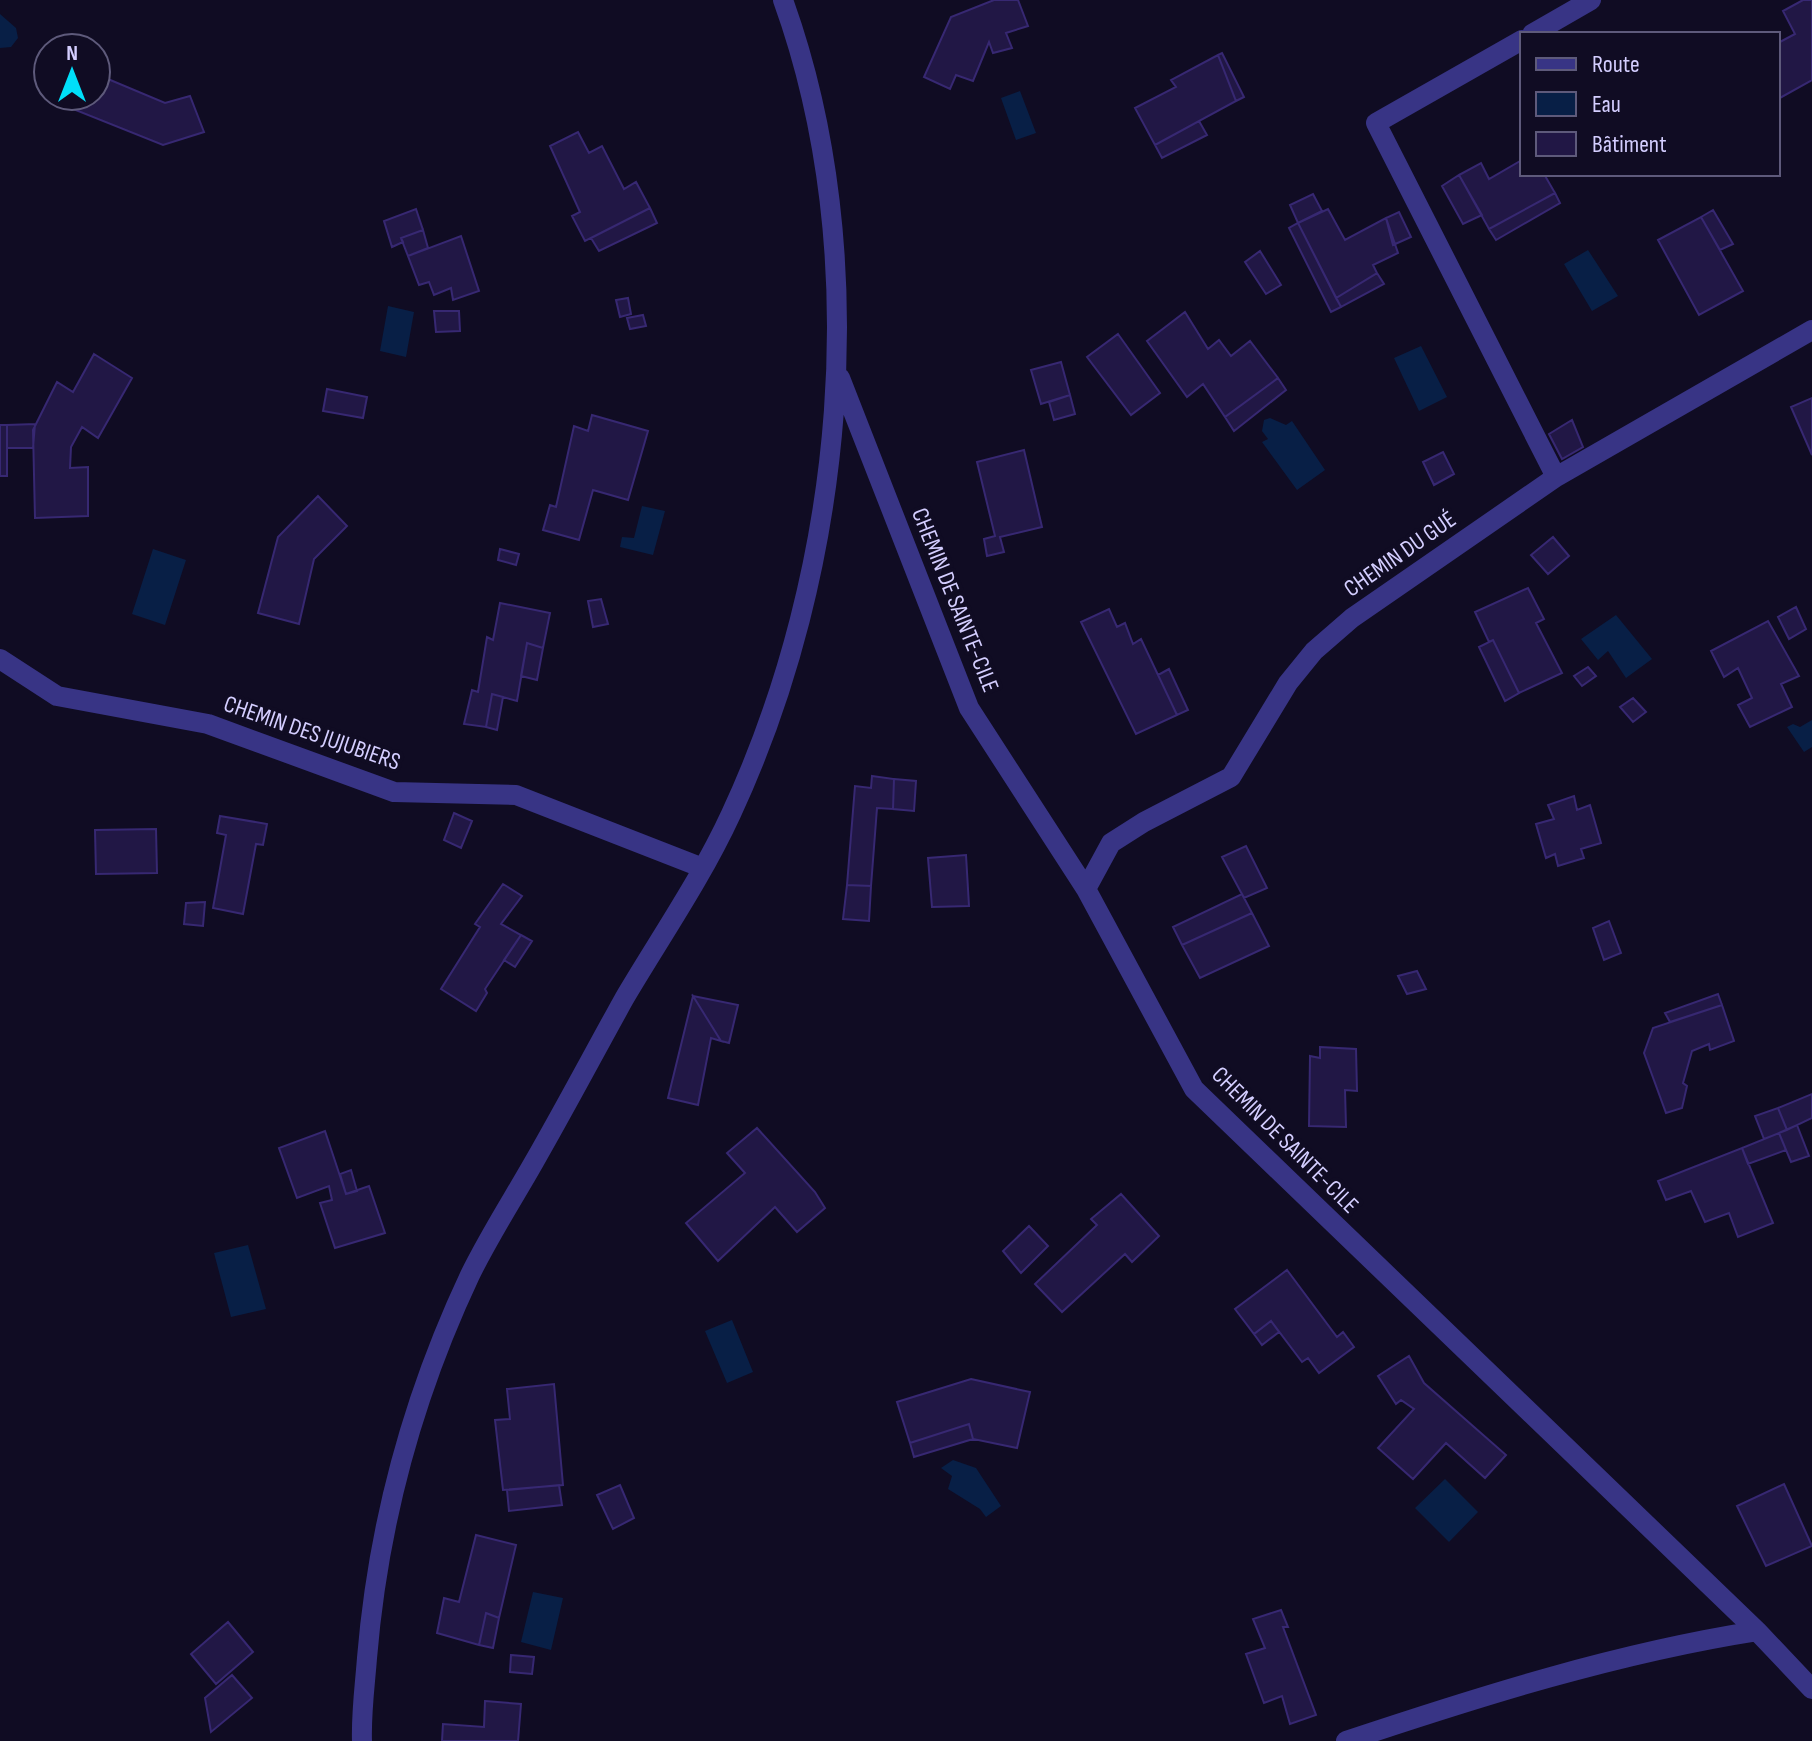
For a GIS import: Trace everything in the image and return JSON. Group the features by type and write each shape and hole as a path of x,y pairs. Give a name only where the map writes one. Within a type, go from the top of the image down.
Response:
{"street":[{"path":"362,1741 371,1616 382,1535 397,1473 434,1366 471,1274 624,999 703,868 743,786 786,668 807,583 832,442 837,370 836,294 825,169 794,31 783,0"},
{"path":"1535,32 1591,0"},
{"path":"1520,41 1376,123 1556,477"},
{"name":"CHEMIN DU GUÉ","path":"1086,889 1111,843 1144,822 1231,777 1265,718 1314,651 1418,570 1556,477 1812,330"},
{"name":"CHEMIN DE SAINTE-CILE","path":"837,370 969,708 1086,889 1194,1089 1757,1631 1812,1689"},
{"name":"CHEMIN DES JUJUBIERS","path":"0,659 57,696 208,724 394,792 516,795 703,868"},
{"path":"1346,1741 1492,1692 1692,1641 1757,1631"}],"water":[{"path":"0,14 16,28 18,38 11,47 0,48"},
{"path":"1020,91 1036,133 1016,140 1001,98"},
{"path":"1588,250 1618,296 1592,311 1564,264"},
{"path":"388,306 414,312 406,357 380,351"},
{"path":"1421,346 1447,397 1419,411 1394,358"},
{"path":"1270,418 1286,425 1292,421 1325,470 1297,490 1262,442 1268,439 1262,431 1264,420"},
{"path":"642,506 665,511 653,555 620,547 622,537 634,538"},
{"path":"153,549 186,560 165,625 132,614"},
{"path":"1616,615 1652,659 1626,678 1608,651 1598,660 1581,639"},
{"path":"1812,720 1812,747 1804,752 1787,727 1793,724 1800,727"},
{"path":"248,1245 266,1309 231,1317 214,1253"},
{"path":"732,1320 753,1372 727,1383 705,1331"},
{"path":"953,1460 976,1468 1001,1506 986,1517 980,1509 948,1489 952,1476 941,1468"},
{"path":"1445,1479 1478,1512 1449,1542 1415,1508"},
{"path":"533,1592 563,1598 551,1650 521,1642"}],"building":[{"path":"994,0 1018,0 1028,26 1006,33 1012,48 993,53 989,42 973,81 956,75 950,89 924,77 951,17"},
{"path":"1803,0 1812,0 1812,80 1780,98 1780,42 1795,34 1783,11"},
{"path":"1222,53 1244,97 1236,101 1218,55"},
{"path":"1218,55 1236,101 1155,145 1135,108 1176,87 1171,80"},
{"path":"112,81 165,103 190,96 204,132 163,145 80,112 112,112"},
{"path":"1199,121 1207,135 1162,158 1155,145"},
{"path":"578,132 589,153 602,146 624,189 636,182 650,208 585,241 572,216 580,212 550,146"},
{"path":"1520,161 1520,176 1545,176 1555,193 1489,229 1459,175 1481,163 1489,179"},
{"path":"1459,175 1482,215 1463,224 1442,186"},
{"path":"1555,193 1560,203 1496,240 1489,229"},
{"path":"1313,194 1322,211 1298,223 1290,205"},
{"path":"650,208 657,223 599,251 591,238"},
{"path":"416,209 423,230 401,238 403,242 392,247 384,221"},
{"path":"1328,209 1345,240 1386,218 1398,253 1373,265 1377,273 1336,298 1298,223"},
{"path":"1713,210 1733,244 1720,250 1701,217"},
{"path":"1399,212 1411,237 1393,245 1386,218"},
{"path":"1701,217 1743,291 1699,315 1658,240"},
{"path":"1298,223 1341,307 1331,312 1289,228"},
{"path":"423,230 428,248 408,256 401,238"},
{"path":"461,236 479,291 453,300 451,288 434,295 429,282 419,285 408,256"},
{"path":"1260,251 1281,285 1266,294 1245,262"},
{"path":"1377,273 1384,284 1341,307 1336,298"},
{"path":"628,298 631,314 620,317 616,300"},
{"path":"434,311 459,311 460,331 436,332"},
{"path":"1185,312 1208,349 1219,340 1231,356 1250,341 1278,378 1225,417 1203,384 1187,397 1147,341"},
{"path":"643,315 646,326 630,329 627,318"},
{"path":"1118,334 1160,393 1131,415 1087,357"},
{"path":"94,354 132,378 98,438 82,427 71,447 70,468 88,467 88,516 35,518 33,430 57,382 73,392"},
{"path":"1061,362 1070,395 1041,404 1031,370"},
{"path":"1278,378 1286,390 1234,431 1225,417"},
{"path":"327,389 367,397 363,418 323,411"},
{"path":"1070,395 1075,414 1054,420 1049,402"},
{"path":"1812,398 1812,455 1791,407"},
{"path":"592,415 648,431 628,500 593,490 579,540 543,530 550,505 556,507 574,426 588,431"},
{"path":"1572,420 1583,447 1562,459 1549,434"},
{"path":"35,424 33,448 7,448 7,425"},
{"path":"0,425 7,425 7,476 0,476"},
{"path":"1024,450 1042,527 1000,537 1004,552 987,556 984,539 995,536 977,462"},
{"path":"1443,452 1454,474 1434,485 1423,462"},
{"path":"318,496 347,526 314,559 299,624 258,613 278,537"},
{"path":"1553,537 1569,556 1548,574 1531,555"},
{"path":"500,549 519,554 516,565 498,560"},
{"path":"1528,588 1544,619 1536,623 1562,673 1519,693 1493,640 1489,642 1475,612"},
{"path":"601,599 608,624 593,627 588,601"},
{"path":"500,603 550,613 543,648 527,643 517,701 492,694 486,727 464,724 472,690 478,692 487,637 493,640"},
{"path":"1796,607 1806,629 1789,639 1778,617"},
{"path":"1109,609 1117,627 1125,623 1133,644 1141,639 1177,715 1136,734 1081,622"},
{"path":"1768,621 1799,676 1781,684 1792,707 1750,727 1738,705 1752,698 1738,668 1724,677 1711,651"},
{"path":"1493,640 1519,693 1505,701 1479,647"},
{"path":"527,643 543,648 537,680 521,676"},
{"path":"1588,667 1596,676 1582,686 1574,676"},
{"path":"1169,669 1188,710 1177,715 1158,675"},
{"path":"492,694 503,697 497,730 486,727"},
{"path":"1633,698 1646,712 1633,722 1620,707"},
{"path":"872,776 894,779 893,809 877,808 871,886 847,885 855,786 871,788"},
{"path":"894,779 916,781 914,811 893,809"},
{"path":"1574,796 1577,810 1590,805 1601,843 1581,849 1584,858 1558,866 1555,854 1546,858 1536,824 1554,819 1548,805"},
{"path":"454,813 472,821 461,848 444,840"},
{"path":"220,816 267,824 263,845 256,844 243,914 213,908 226,835 217,833"},
{"path":"156,829 157,873 96,874 95,830"},
{"path":"1246,846 1267,888 1244,898 1222,857"},
{"path":"966,855 969,906 932,907 928,858"},
{"path":"503,884 522,896 501,924 521,935 485,989 487,993 476,1011 441,989 480,927 475,924"},
{"path":"847,885 871,886 869,921 843,919"},
{"path":"1242,894 1252,913 1182,945 1173,927"},
{"path":"205,902 203,926 184,924 186,903"},
{"path":"1252,913 1269,946 1200,978 1182,945"},
{"path":"1609,921 1621,953 1604,960 1593,928"},
{"path":"521,935 532,941 515,967 504,960"},
{"path":"1417,971 1426,989 1407,994 1398,976"},
{"path":"1718,994 1722,1005 1670,1022 1665,1013"},
{"path":"693,996 738,1005 729,1043 721,1041"},
{"path":"693,996 721,1041 711,1038 698,1105 668,1098"},
{"path":"1722,1005 1734,1041 1710,1050 1709,1044 1692,1051 1683,1083 1687,1086 1682,1108 1666,1113 1644,1053 1653,1028"},
{"path":"1320,1047 1356,1049 1357,1091 1345,1090 1346,1127 1309,1126 1310,1056 1320,1058"},
{"path":"1812,1094 1812,1118 1787,1130 1778,1108"},
{"path":"1778,1108 1787,1130 1764,1139 1755,1116"},
{"path":"1797,1125 1809,1156 1791,1162 1779,1133"},
{"path":"757,1128 815,1192 825,1208 797,1232 775,1207 718,1261 686,1223 745,1173 727,1153"},
{"path":"325,1131 346,1194 369,1186 385,1233 335,1248 320,1203 332,1200 329,1186 297,1198 279,1148"},
{"path":"1779,1133 1786,1150 1748,1164 1742,1148"},
{"path":"1742,1148 1773,1223 1738,1237 1729,1213 1705,1222 1691,1191 1666,1200 1658,1181"},
{"path":"351,1170 357,1191 346,1194 340,1174"},
{"path":"1121,1194 1159,1236 1132,1262 1125,1254 1062,1312 1035,1284 1097,1225 1091,1219"},
{"path":"1029,1226 1048,1246 1021,1273 1003,1251"},
{"path":"1287,1270 1337,1337 1343,1332 1354,1347 1319,1373 1308,1358 1302,1362 1271,1321 1254,1334 1235,1309"},
{"path":"1271,1321 1279,1332 1262,1345 1254,1334"},
{"path":"1409,1356 1424,1383 1506,1455 1485,1478 1446,1443 1413,1479 1378,1448 1414,1409 1401,1400 1396,1404 1378,1376"},
{"path":"971,1379 1030,1392 1017,1448 973,1439 969,1424 910,1443 897,1402"},
{"path":"554,1384 563,1485 503,1490 495,1420 510,1419 507,1389"},
{"path":"969,1424 973,1439 914,1457 910,1443"},
{"path":"1784,1484 1812,1546 1766,1566 1737,1506"},
{"path":"559,1485 562,1505 509,1511 507,1490"},
{"path":"620,1485 634,1518 613,1529 597,1495"},
{"path":"476,1535 516,1545 499,1618 486,1613 479,1645 437,1633 444,1598 459,1602"},
{"path":"1281,1610 1288,1627 1283,1627 1316,1715 1290,1724 1282,1696 1264,1703 1246,1654 1265,1648 1253,1619"},
{"path":"486,1613 499,1618 493,1648 479,1645"},
{"path":"228,1622 253,1652 216,1684 191,1654"},
{"path":"511,1655 534,1657 532,1674 510,1672"},
{"path":"232,1675 252,1698 211,1732 205,1698"},
{"path":"485,1701 521,1704 518,1741 442,1741 443,1724 484,1727"}]}
